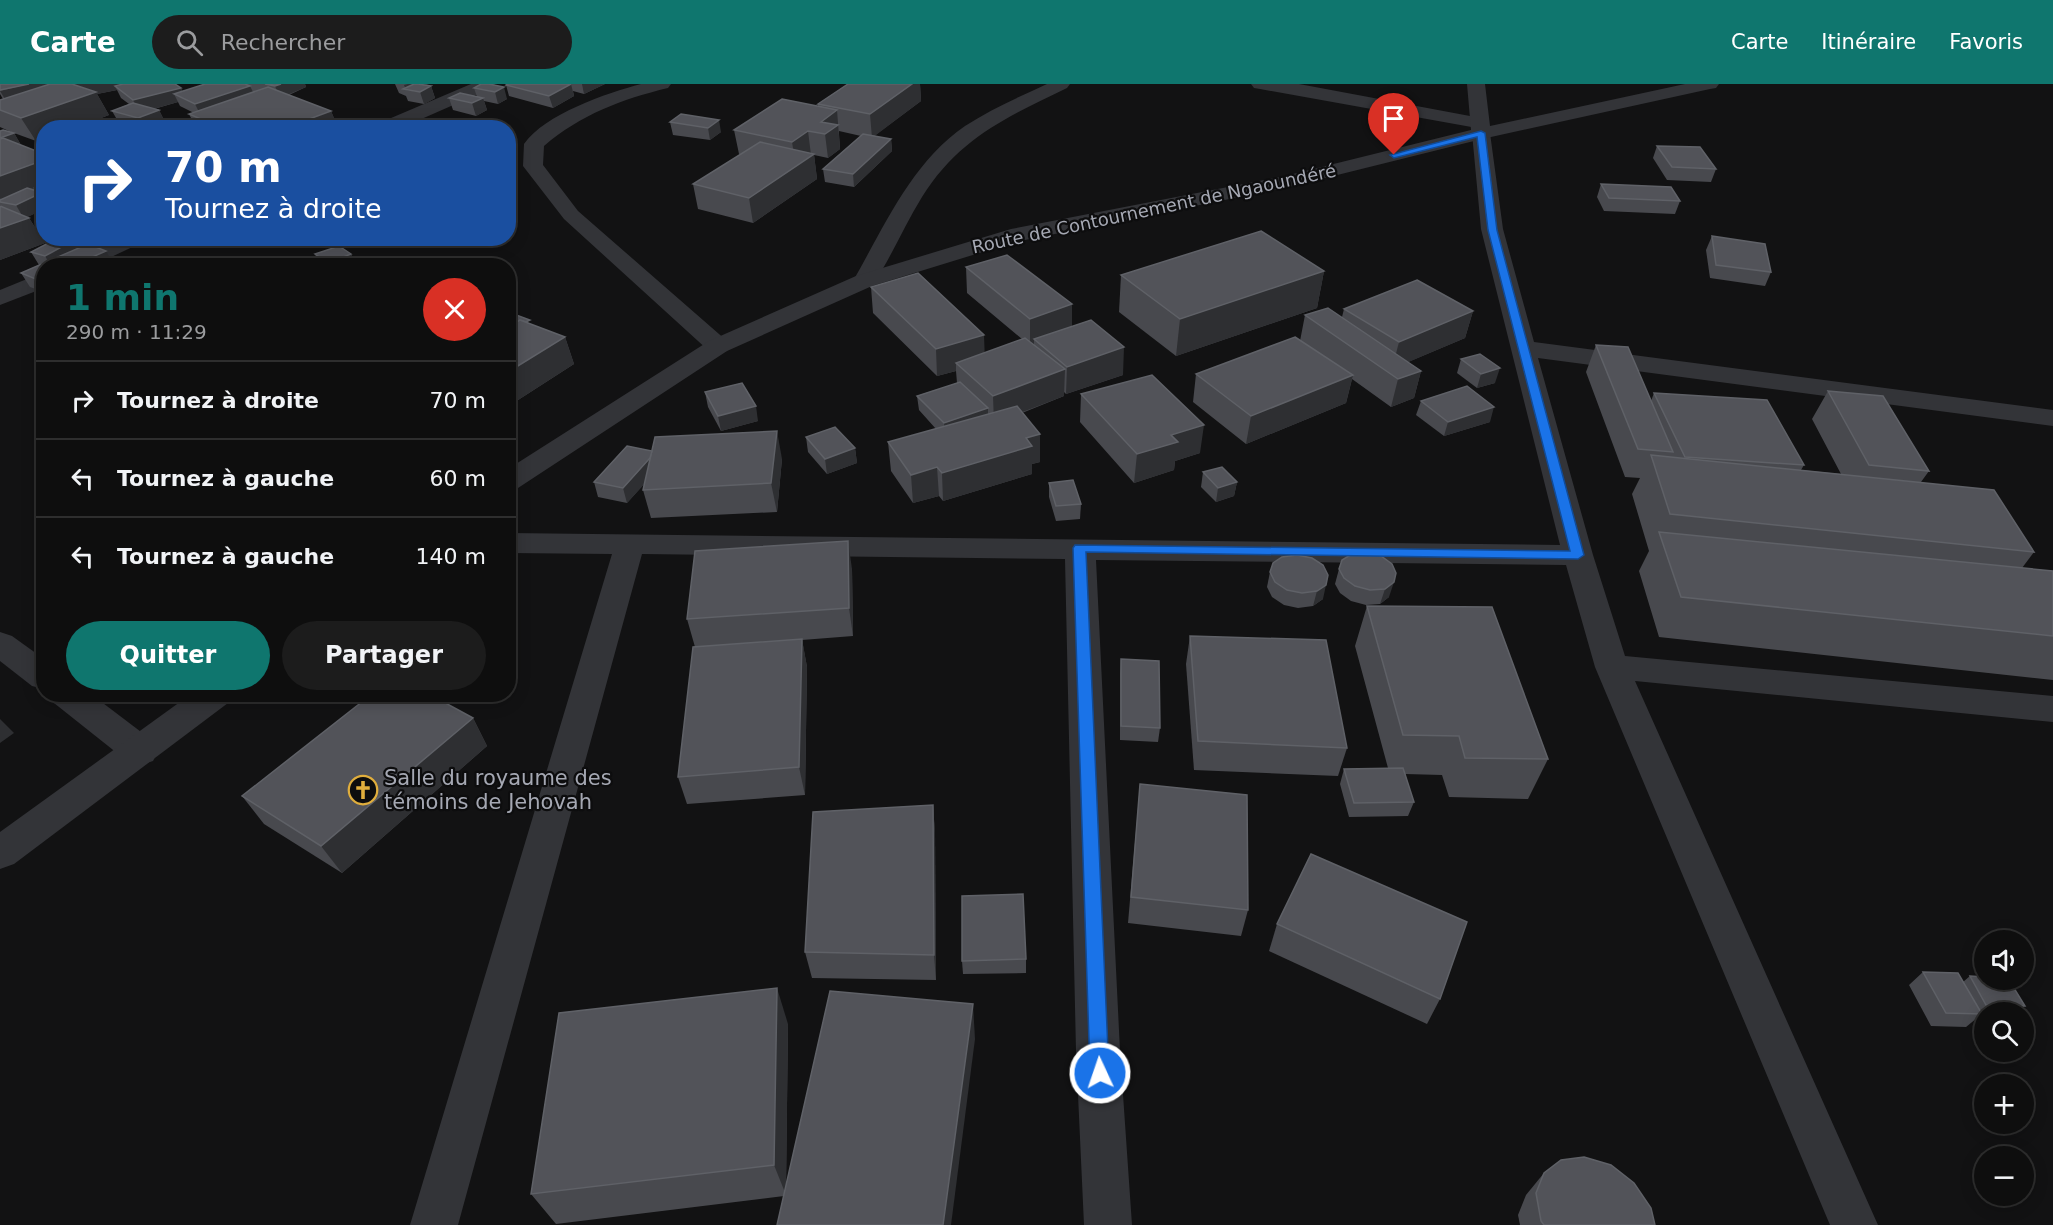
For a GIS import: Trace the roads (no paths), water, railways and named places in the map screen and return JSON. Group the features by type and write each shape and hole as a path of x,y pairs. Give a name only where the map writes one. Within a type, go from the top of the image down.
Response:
{"street":[{"path":"435,84 452,98"},
{"path":"402,120 486,84"},
{"path":"662,84 627,92 594,105 552,127 534,144 533,166 571,215 718,346"},
{"path":"864,281 920,183 947,150 982,124 1061,84"},
{"path":"1260,84 1295,86 1480,128"},
{"path":"1476,84 1492,230 1578,555 1612,667 1854,1225"},
{"name":"Route de Contournement de Ngaoundéré","path":"516,477 718,346 864,281 1011,236 1285,182 1480,128 1710,84"},
{"path":"90,258 116,246"},
{"path":"0,298 36,282"},
{"path":"1522,348 2053,418"},
{"path":"516,543 1578,555"},
{"path":"435,1225 630,544"},
{"path":"1080,548 1098,1051 1108,1225"},
{"path":"0,644 36,671"},
{"path":"1612,667 2053,709"},
{"path":"76,702 140,751"},
{"path":"0,853 205,702"}],"place":[{"name":"Salle du royaume des témoins de Jehovah","path":"363,790"}]}
